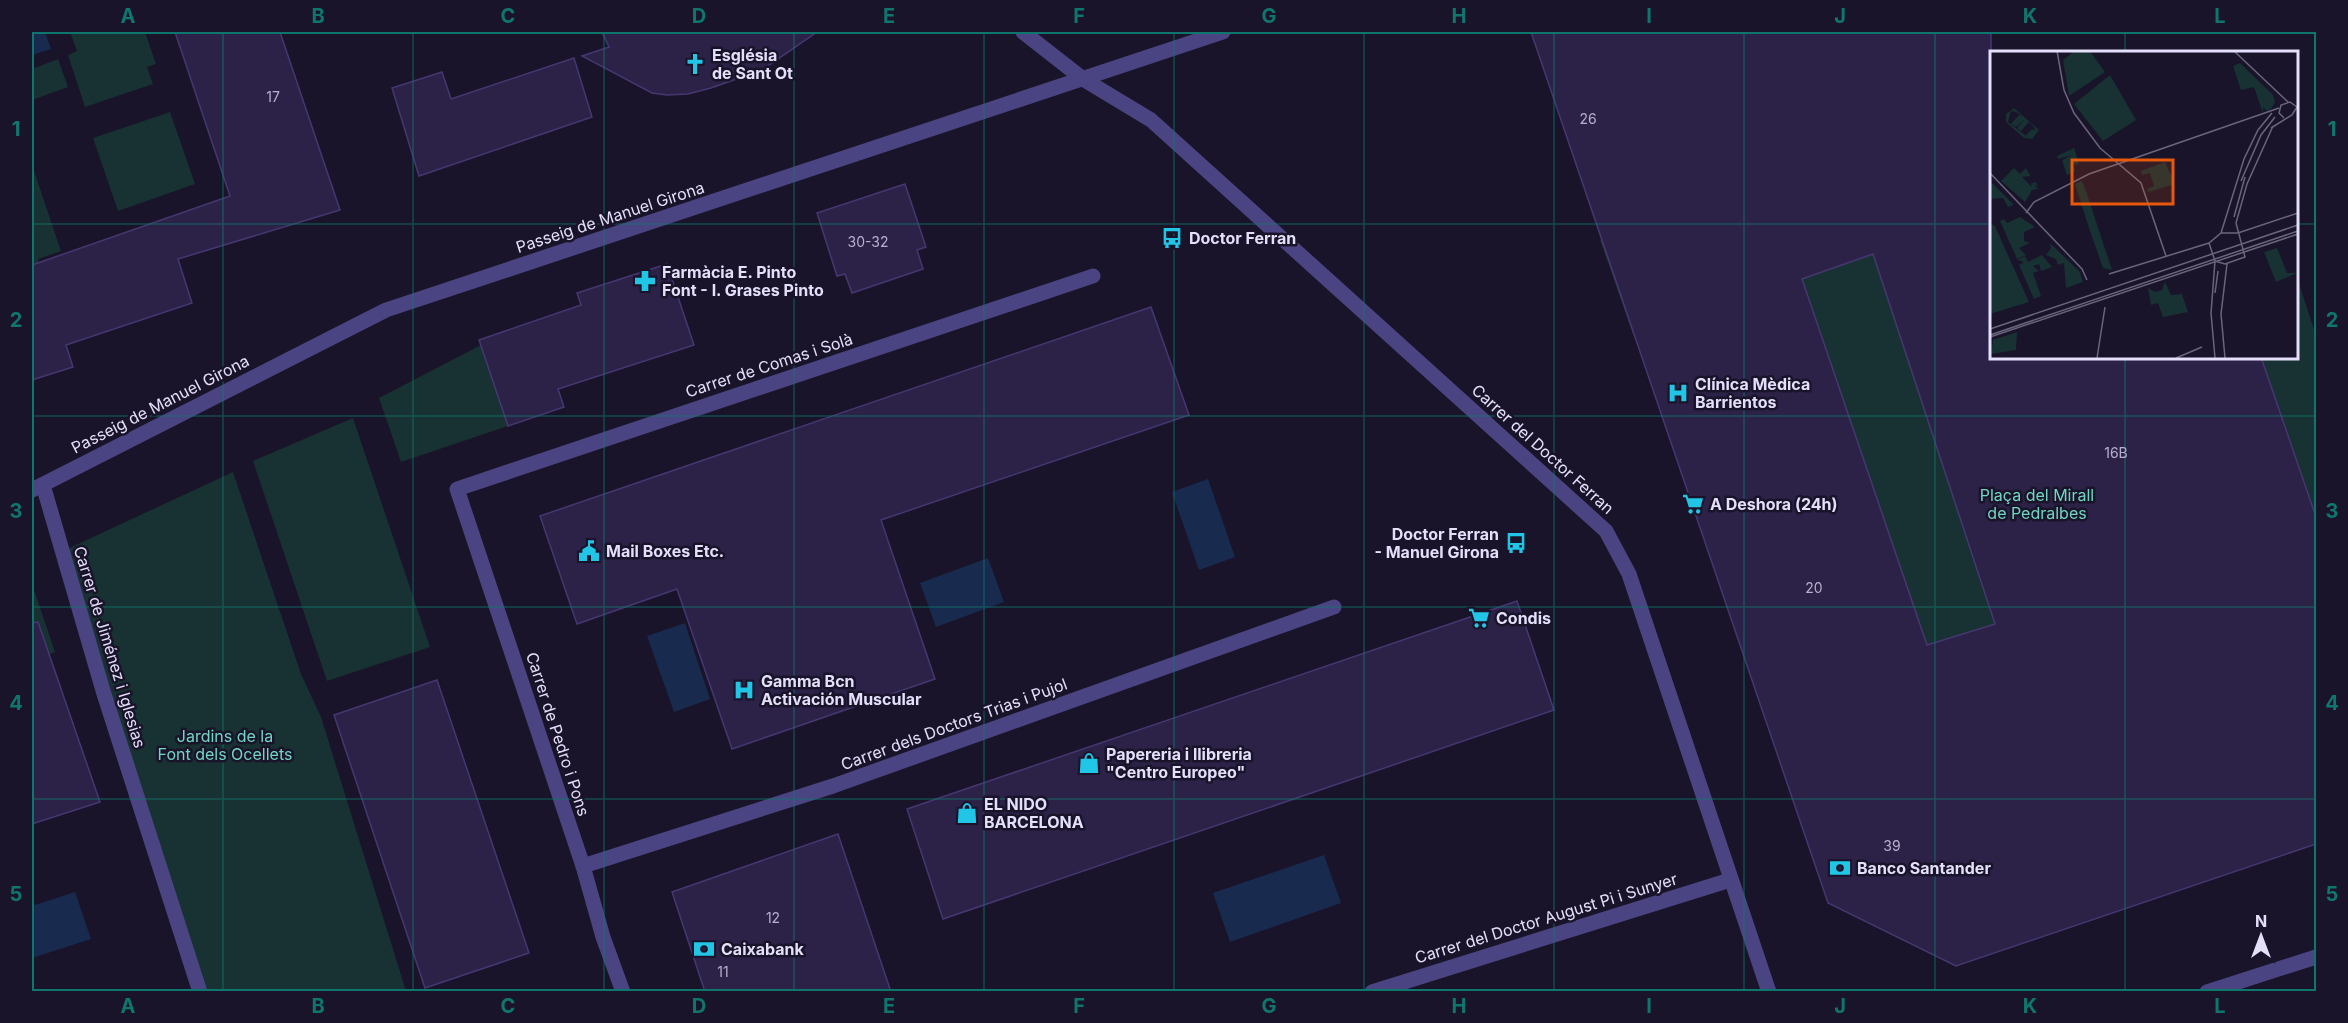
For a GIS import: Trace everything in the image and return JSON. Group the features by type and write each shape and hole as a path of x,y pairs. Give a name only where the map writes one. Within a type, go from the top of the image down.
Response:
{"street":[{"name":"Carrer del Doctor Ferran","path":"1023,32 1083,79 1151,120 1606,531 1629,574 1769,992"},
{"name":"Passeig de Manuel Girona","path":"37,487 386,310 1223,32"},
{"name":"Carrer de Comas i Solà","path":"457,489 1093,276"},
{"name":"Carrer de Jiménez i Iglesias","path":"37,487 200,992"},
{"name":"Carrer de Pedro i Pons","path":"457,489 623,992"},
{"name":"Carrer dels Doctors Trias i Pujol","path":"583,866 833,786 1334,607"},
{"name":"Carrer del Doctor August Pi i Sunyer","path":"1372,992 1730,880"},
{"path":"2207,992 2316,957"}],"green space":[{"path":"70,32 145,32 156,64 147,67 153,84 85,107 68,55 77,51"},
{"path":"58,59 68,87 32,100 32,69"},
{"name":"Plaça del Mirall de Pedralbes","path":"1990,108 1990,358 2297,358 2297,277 2316,336 2316,570 1775,744 1801,279 1634,337 1600,240"},
{"path":"170,112 195,184 118,211 93,138"},
{"path":"32,165 61,251 38,259 43,278 32,282"},
{"path":"481,345 508,426 401,462 379,398"},
{"path":"353,418 430,647 327,681 253,461"},
{"name":"Jardins de la Font dels Ocellets","path":"233,472 301,674 321,717 406,991 200,991 63,551"},
{"path":"32,584 55,652 32,661"}],"water":[{"path":"32,32 45,32 51,49 32,55"},
{"path":"1208,479 1235,557 1199,570 1172,492"},
{"path":"988,558 1004,602 936,627 920,583"},
{"path":"685,623 710,699 674,712 647,636"},
{"path":"1324,855 1341,903 1230,942 1213,893"},
{"path":"75,892 91,939 32,958 32,906"}],"building":[{"path":"175,32 280,32 340,210 178,259 192,303 66,345 73,367 32,380 32,265 230,196"},
{"name":"Església de Sant Ot","path":"602,32 817,32 762,70 711,88 688,94 667,95 652,93 582,56 609,47"},
{"path":"1531,32 1991,32 1990,358 2261,358 2316,517 2316,844 1956,966 1828,903","holes":["1873,254 1995,624 1927,645 1802,279"]},
{"path":"574,58 592,117 419,176 392,88 442,72 451,99"},
{"path":"905,184 926,247 917,250 923,269 852,293 845,274 837,276 817,213"},
{"path":"667,264 694,345 558,389 564,407 508,426 479,340 581,305 577,293"},
{"path":"1151,307 1189,415 881,520 935,679 732,749 677,589 577,624 540,516"},
{"path":"1517,601 1554,710 943,919 907,809"},
{"path":"38,622 100,802 32,824 32,623"},
{"path":"437,680 529,953 425,988 334,715"},
{"path":"838,834 891,992 705,992 672,892"}],"place":[{"name":"Església de Sant Ot","path":"695,64"},
{"name":"Doctor Ferran","path":"1172,238"},
{"name":"Farmàcia E. Pinto Font - I. Grases Pinto","path":"645,281"},
{"name":"Clínica Mèdica Barrientos","path":"1678,393"},
{"name":"A Deshora (24h)","path":"1693,504"},
{"name":"Doctor Ferran - Manuel Girona","path":"1516,543"},
{"name":"Mail Boxes Etc.","path":"589,551"},
{"name":"Condis","path":"1479,618"},
{"name":"Gamma Bcn Activación Muscular","path":"744,690"},
{"name":"Papereria i llibreria \"Centro Europeo\"","path":"1089,763"},
{"name":"EL NIDO BARCELONA","path":"967,813"},
{"name":"Banco Santander","path":"1840,868"},
{"name":"Caixabank","path":"704,949"}]}
